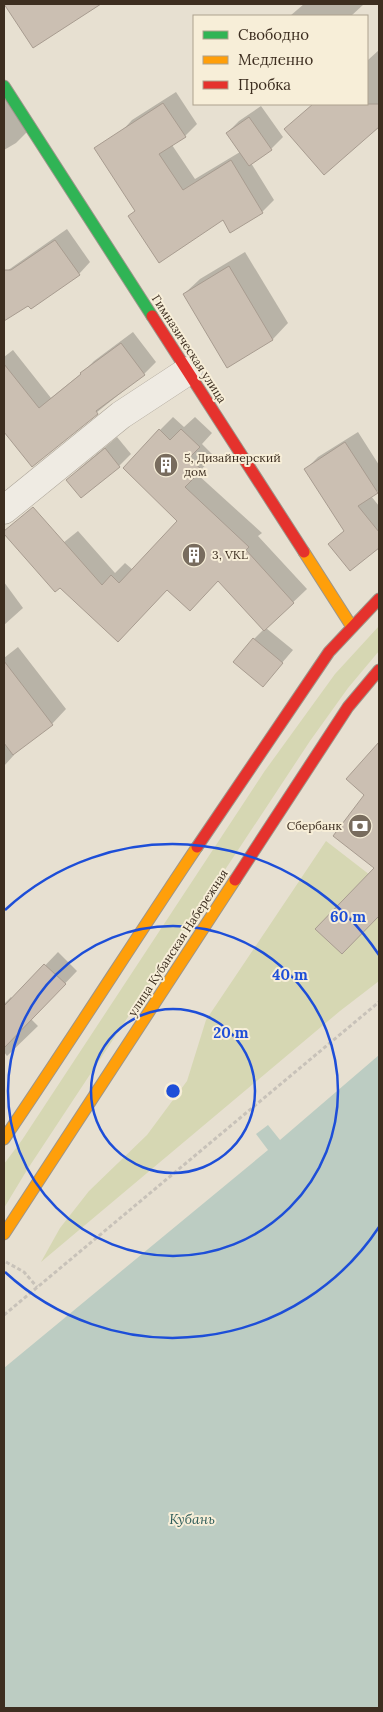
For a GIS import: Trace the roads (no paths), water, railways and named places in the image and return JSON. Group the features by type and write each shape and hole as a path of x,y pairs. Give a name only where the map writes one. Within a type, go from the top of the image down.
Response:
{"main road":[{"name":"Гимназическая улица","path":"4,86 352,627"},
{"path":"4,1139 70,1042 157,906 324,660 379,599"},
{"name":"улица Кубанская Набережная","path":"4,1234 32,1194 348,707 379,670"}],"street":[{"path":"4,510 121,415 188,372"}],"water":[{"name":"Кубань","path":"379,1055 379,1708 4,1708 4,1368 268,1150 256,1134 268,1125 280,1140"}],"place":[{"name":"5, Дизайнерский дом","path":"166,465"},
{"name":"3, VKL","path":"194,555"},
{"name":"Сбербанк","path":"360,826"}]}
